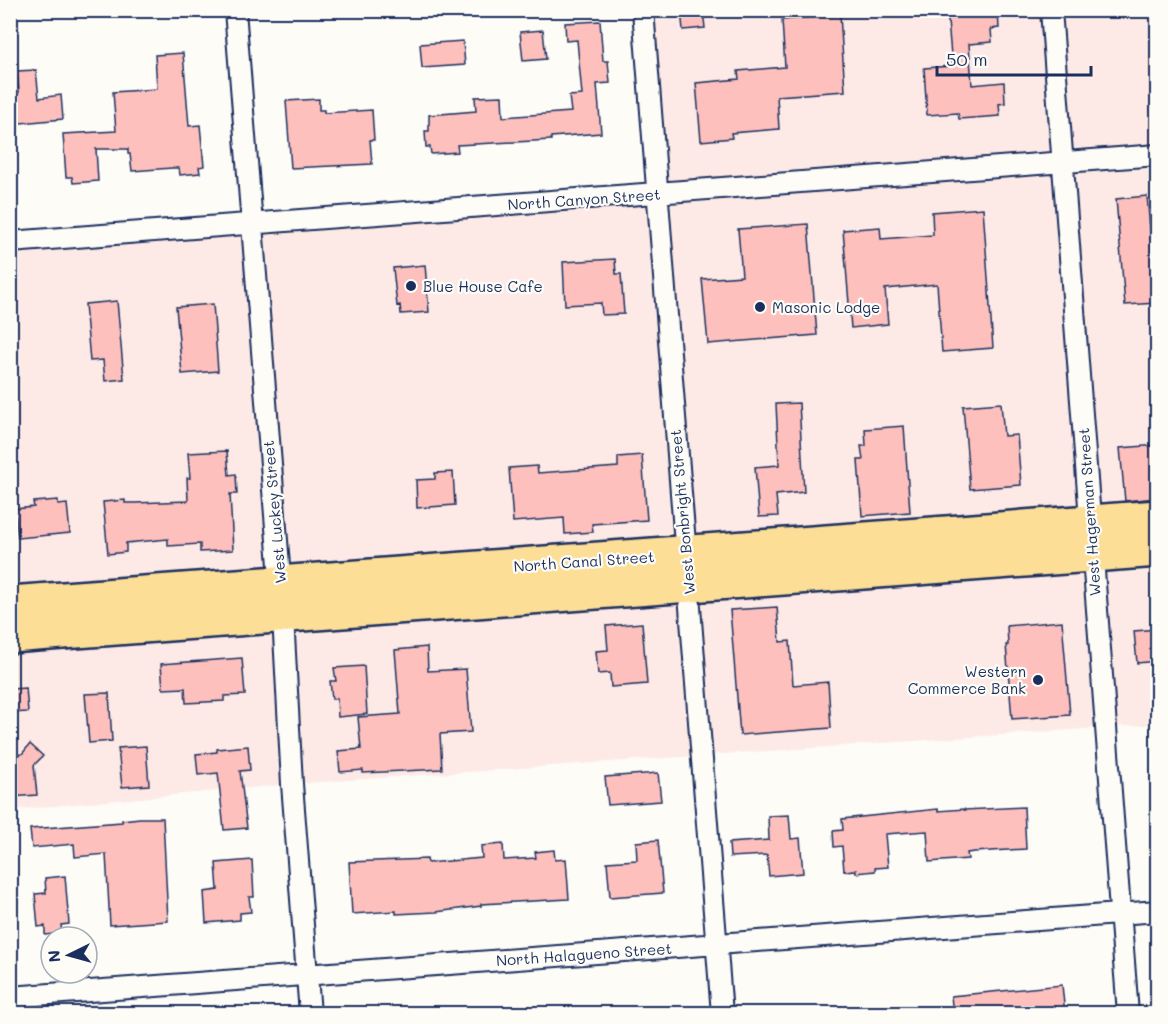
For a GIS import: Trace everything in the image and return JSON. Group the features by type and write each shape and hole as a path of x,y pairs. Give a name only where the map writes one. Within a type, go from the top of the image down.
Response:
{"highway":[{"name":"North Canal Street","path":"10,603 1158,517"},
{"path":"10,636 1158,550"}],"street":[{"name":"West Luckey Street","path":"235,10 283,616 292,784 310,1014"},
{"name":"West Bonbright Street","path":"643,10 722,1014"},
{"name":"West Hagerman Street","path":"1051,10 1128,1014"},
{"name":"North Canyon Street","path":"10,242 1158,155"},
{"name":"North Halagueno Street","path":"10,997 1158,911"}],"shaded area":[{"path":"463,10 591,11 464,19"},
{"path":"643,11 1157,11 1157,724 292,784 11,810 11,242 656,193"}],"building":[{"path":"681,10 703,10 705,28 683,30"},
{"path":"947,10 962,10 963,14 998,12 999,28 991,29 992,42 969,44 972,85 1004,82 1005,103 999,104 1000,116 959,119 958,113 927,115 924,68 952,66"},
{"path":"840,15 845,91 777,96 779,129 731,133 732,138 701,141 696,83 739,79 738,71 785,67 782,20"},
{"path":"600,21 603,61 608,61 610,83 597,84 601,133 551,137 551,140 457,145 458,152 431,154 430,147 426,147 425,131 429,131 429,115 476,111 475,97 502,96 503,117 571,112 569,96 582,95 577,40 566,41 565,23"},
{"path":"543,30 546,59 523,61 520,32"},
{"path":"463,41 465,65 422,68 420,44"},
{"path":"183,53 189,126 200,125 204,166 199,167 200,173 180,175 179,168 132,171 128,149 96,149 98,181 73,183 72,177 66,177 63,134 116,131 113,92 157,89 155,55"},
{"path":"36,70 39,98 61,95 63,119 10,124 10,92 19,92 17,71"},
{"path":"319,99 319,110 324,110 324,113 372,110 374,140 370,140 372,164 291,168 286,101"},
{"path":"1147,196 1157,303 1125,305 1116,199"},
{"path":"983,208 993,348 942,352 937,284 885,289 888,324 851,328 843,230 880,227 881,239 933,235 932,212"},
{"name":"Masonic Lodge","path":"808,224 817,335 708,344 702,279 742,276 738,229"},
{"path":"615,259 616,274 621,274 624,314 602,315 601,303 565,305 563,262"},
{"name":"Blue House Cafe","path":"425,265 429,312 401,314 400,305 397,306 393,268"},
{"path":"117,301 124,379 105,381 103,360 90,361 85,304"},
{"path":"213,304 218,371 182,374 176,307"},
{"path":"799,403 804,492 776,495 778,516 759,517 755,467 779,465 776,404"},
{"path":"1001,403 1004,436 1017,435 1021,485 970,489 963,406"},
{"path":"904,426 910,512 862,516 858,460 863,460 861,446 866,446 865,429"},
{"path":"1158,445 1158,498 1125,501 1120,448"},
{"path":"227,451 229,475 236,474 237,494 230,494 233,550 200,552 200,544 168,546 168,539 126,543 126,552 108,554 103,502 188,501 187,478 190,478 188,453"},
{"path":"642,455 647,520 592,524 593,532 565,534 564,518 513,522 509,468 537,466 538,473 618,467 618,457"},
{"path":"453,472 455,505 417,508 416,480 435,479 435,473"},
{"path":"58,500 58,505 67,504 70,533 18,538 15,509 34,507 33,502"},
{"path":"777,607 780,642 790,641 793,685 828,682 831,728 740,735 730,610"},
{"name":"Western Commerce Bank","path":"1062,621 1070,715 1012,719 1006,645 1008,645 1007,626"},
{"path":"642,623 647,684 611,687 610,673 598,674 596,651 608,650 606,626"},
{"path":"1158,629 1158,661 1137,663 1134,631"},
{"path":"427,647 428,671 466,669 471,732 440,734 442,769 340,772 338,751 361,749 358,717 400,714 395,650"},
{"path":"242,658 245,695 224,696 224,701 186,703 185,688 163,689 161,664"},
{"path":"364,666 367,714 338,717 337,698 332,699 330,681 336,681 334,668"},
{"path":"26,688 28,712 10,713 10,689"},
{"path":"109,693 112,741 89,743 85,694"},
{"path":"30,744 43,756 34,765 37,795 10,797 10,755 22,754"},
{"path":"146,746 149,785 122,787 118,748"},
{"path":"248,746 250,770 240,771 247,828 224,830 218,773 198,775 196,754"},
{"path":"658,773 661,801 608,805 605,777"},
{"path":"1024,807 1026,849 974,852 967,853 968,859 929,862 927,831 885,834 888,867 856,873 856,870 844,871 842,846 834,847 833,831 843,830 842,819 938,809 938,811"},
{"path":"789,815 791,839 800,838 803,873 769,876 767,855 730,857 729,843 769,840 768,816"},
{"path":"163,818 168,921 110,925 106,854 75,857 74,844 32,848 30,829 122,822 122,820"},
{"path":"658,840 663,893 610,897 607,862 637,860 636,842"},
{"path":"503,844 504,860 536,858 535,852 554,850 555,860 566,859 569,899 481,904 481,906 436,912 396,914 396,911 352,914 349,862 427,859 428,863 482,858 481,846"},
{"path":"252,860 254,897 249,897 251,912 240,913 240,920 206,923 204,892 218,890 216,863"},
{"path":"65,876 69,924 39,925 38,927 35,894 46,893 45,878"},
{"path":"1062,985 1065,1014 953,1014 951,996"}],"place":[{"name":"Blue House Cafe","path":"411,286"},
{"name":"Masonic Lodge","path":"760,307"},
{"name":"Western Commerce Bank","path":"1038,680"}]}
